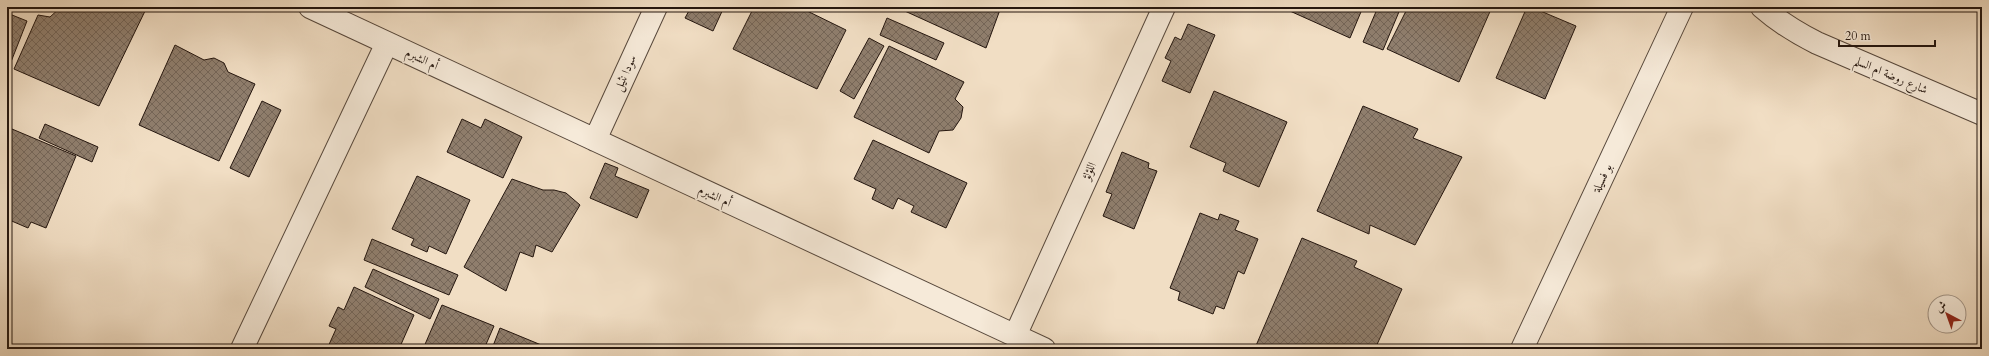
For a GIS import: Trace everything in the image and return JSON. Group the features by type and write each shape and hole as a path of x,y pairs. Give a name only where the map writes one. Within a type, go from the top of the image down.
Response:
{"street":[{"name":"أم الشبرم","path":"310,7 1044,349"},
{"name":"سودا نثيل","path":"595,140 656,7"},
{"name":"اللؤلؤ","path":"1015,336 1164,7"},
{"name":"بو فسيلة","path":"1522,349 1682,7"},
{"name":"شارع روضة ام السلم","path":"1762,7 1774,18 1795,32 1982,114"},
{"path":"242,349 387,43"}],"building":[{"path":"61,7 141,7 146,9 99,106 14,69 38,15 50,17"},
{"path":"691,7 724,7 713,31 685,18"},
{"path":"754,7 799,7 846,30 817,89 733,49"},
{"path":"896,7 1001,7 986,48"},
{"path":"1281,7 1363,7 1350,38"},
{"path":"1378,7 1401,7 1383,50 1363,42"},
{"path":"1408,7 1492,7 1459,82 1387,49"},
{"path":"1527,7 1531,7 1576,26 1545,99 1496,78"},
{"path":"7,13 27,21 9,67 7,66"},
{"path":"887,18 944,43 936,60 880,35"},
{"path":"1188,24 1215,35 1190,93 1162,81 1171,61 1165,58 1175,37 1181,40"},
{"path":"869,38 884,46 854,99 840,91"},
{"path":"175,45 204,60 214,58 224,63 228,72 255,84 219,161 139,125"},
{"path":"889,46 964,82 955,99 963,107 961,118 953,130 939,131 929,153 854,117"},
{"path":"1214,91 1287,122 1259,187 1223,171 1226,163 1190,147"},
{"path":"262,101 281,110 249,177 230,168"},
{"path":"1363,106 1418,129 1413,138 1462,157 1415,245 1370,225 1369,234 1317,211"},
{"path":"462,119 481,128 485,119 522,137 503,178 447,152"},
{"path":"45,124 98,147 92,162 39,138"},
{"path":"12,129 76,156 46,228 31,222 28,228 7,219 7,140"},
{"path":"873,140 967,183 946,228 911,212 914,206 898,198 893,209 872,199 876,189 854,179"},
{"path":"1122,152 1149,163 1148,168 1157,171 1134,229 1103,216 1112,194 1106,192"},
{"path":"605,163 618,168 615,176 649,190 637,218 590,198"},
{"path":"417,176 470,200 446,254 429,246 427,252 411,245 414,239 392,229"},
{"path":"512,179 543,190 554,190 566,193 580,205 552,252 536,245 533,257 520,252 506,291 464,267"},
{"path":"1200,213 1218,220 1220,214 1239,221 1235,230 1258,239 1244,274 1238,271 1224,309 1216,306 1213,314 1178,300 1180,292 1170,288"},
{"path":"1302,238 1357,261 1354,267 1402,289 1375,349 1255,348"},
{"path":"372,239 458,275 449,295 364,260"},
{"path":"373,269 439,299 430,319 365,287"},
{"path":"354,287 414,315 399,349 327,349 336,329 329,326 338,307 344,310"},
{"path":"442,305 494,326 484,349 475,349 467,346 466,349 423,349"},
{"path":"500,328 551,349 501,349 493,346"}]}
